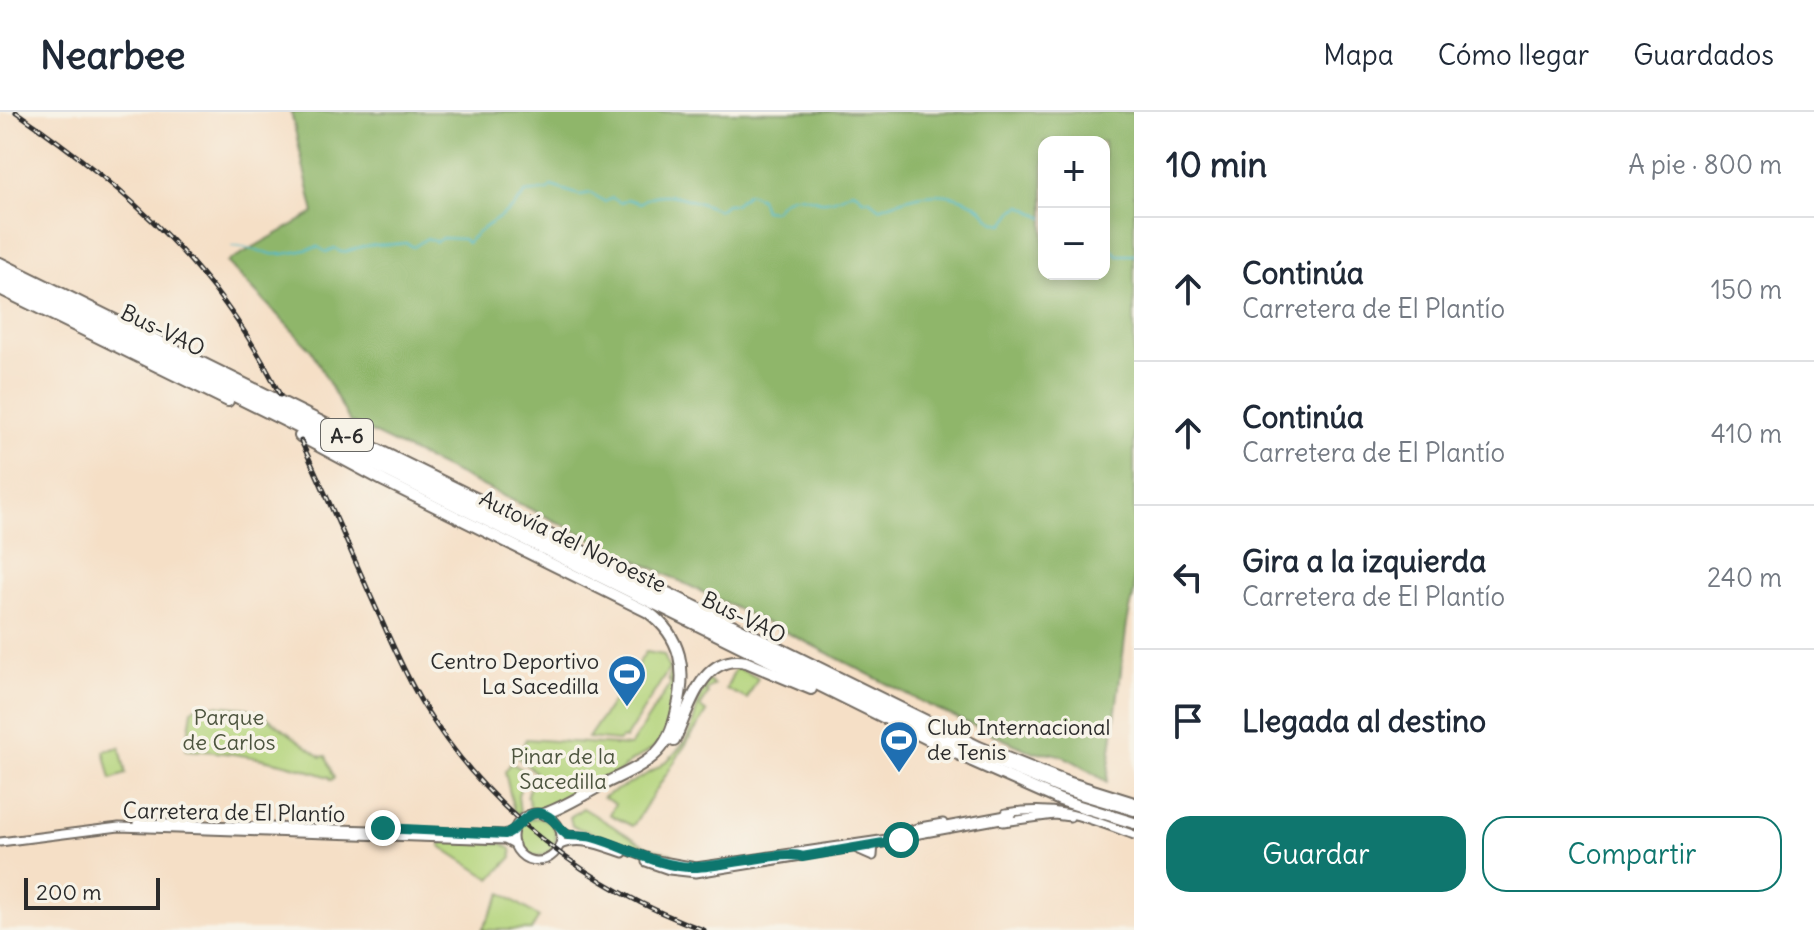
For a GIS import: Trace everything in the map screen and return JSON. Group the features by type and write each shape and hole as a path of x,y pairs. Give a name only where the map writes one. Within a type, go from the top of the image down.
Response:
{"highway":[{"name":"Autovía del Noroeste","path":"0,260 110,313 113,319 1022,765 1134,803"},
{"name":"Bus-VAO","path":"0,272 933,733 1044,782 1134,813"},
{"name":"Autovía del Noroeste","path":"0,280 887,720 1027,786 1091,811 1134,823"},
{"path":"0,289 278,424 384,481 828,697 995,776 1027,786"},
{"path":"328,442 344,455 520,547"},
{"path":"544,814 560,809 655,755 672,729 683,683 679,650 662,624 648,612 576,574"},
{"path":"558,826 573,805 653,764 663,755 671,745 700,684 709,672 721,664 735,660 746,662 828,697"},
{"path":"851,683 1043,767 1134,796"},
{"path":"1115,811 1134,813"},
{"path":"900,838 1009,816"}],"street":[{"path":"876,856 920,827 1033,810 1064,814 1134,835"},
{"path":"873,843 767,851 713,866 685,867 651,859 594,838 568,835 544,814 528,815 514,830 515,845 523,856 537,861 551,856 560,845 570,841 593,843 683,872 728,869 856,848 900,838 1064,814"},
{"name":"Carretera de El Plantío","path":"0,840 119,823 505,834 514,830"},
{"path":"558,826 560,845"},
{"name":"Carretera de El Plantío","path":"0,840 119,827 384,834 505,840 515,845"},
{"path":"873,843 876,856"},
{"path":"856,848 876,856"},
{"path":"728,869 767,851 802,857"}],"green space":[{"path":"291,112 1134,112 1134,592 1127,623 1107,782 1063,757 1034,753 928,705 808,643 350,422 311,350 227,262 314,213"},
{"name":"Centro Deportivo La Sacedilla","path":"646,652 664,655 669,669 625,739 588,738"},
{"name":"Pinar de la Sacedilla","path":"673,665 673,710 665,732 652,749 621,771 549,809 530,807 527,795 535,772 517,757 526,739 630,746 671,683 668,680"},
{"path":"736,667 758,678 747,699 726,689"},
{"path":"708,680 714,685 706,690 708,694 700,707 707,712 634,824 632,826 609,814 615,804 603,797 651,772 682,746"},
{"name":"Parque de Carlos","path":"199,704 247,708 261,713 321,757 326,756 334,778 331,780 311,771 259,758 186,750 192,710"},
{"path":"120,747 126,774 111,779 104,751"},
{"path":"511,763 527,772 518,795 520,815 514,811 505,772"},
{"path":"583,808 644,845 679,859 572,826 570,817"},
{"path":"537,818 550,824 556,837 550,850 537,856 524,850 518,837 524,824"},
{"path":"443,840 501,843 511,849 512,857 491,879 440,846"},
{"path":"502,893 539,917 531,930 482,930"}],"waterway":[{"path":"232,246 276,254 318,247 326,252 335,248 344,252 366,246 406,243 414,247 427,238 436,242 442,238 463,239 467,243 520,201 525,193 548,190 551,186 580,195 591,193 605,202 612,198 621,203 627,199 640,203 658,195 668,195 719,210 726,204 735,204 748,193 760,198 764,210 773,211 786,199 797,196 825,201 852,191 879,208 914,197 938,194 974,204 998,223 1004,224 1015,209 1022,206 1038,215"},
{"path":"1110,247 1117,255 1134,255"}],"tunnel":[{"path":"1054,811 1095,808 1115,811"}],"railway":[{"path":"16,112 96,171 167,236 229,309 280,395"},
{"path":"301,441 411,682 449,744 510,812 582,869 662,913 704,930"}],"place":[{"name":"Centro Deportivo La Sacedilla","path":"627,708"},
{"name":"Club Internacional de Tenis","path":"899,774"}],"route":[{"path":"383,828 505,834 514,830 523,818 539,813 550,817 568,835 587,836 651,859 685,867 728,864 769,856 796,854 802,857 901,840"}]}
